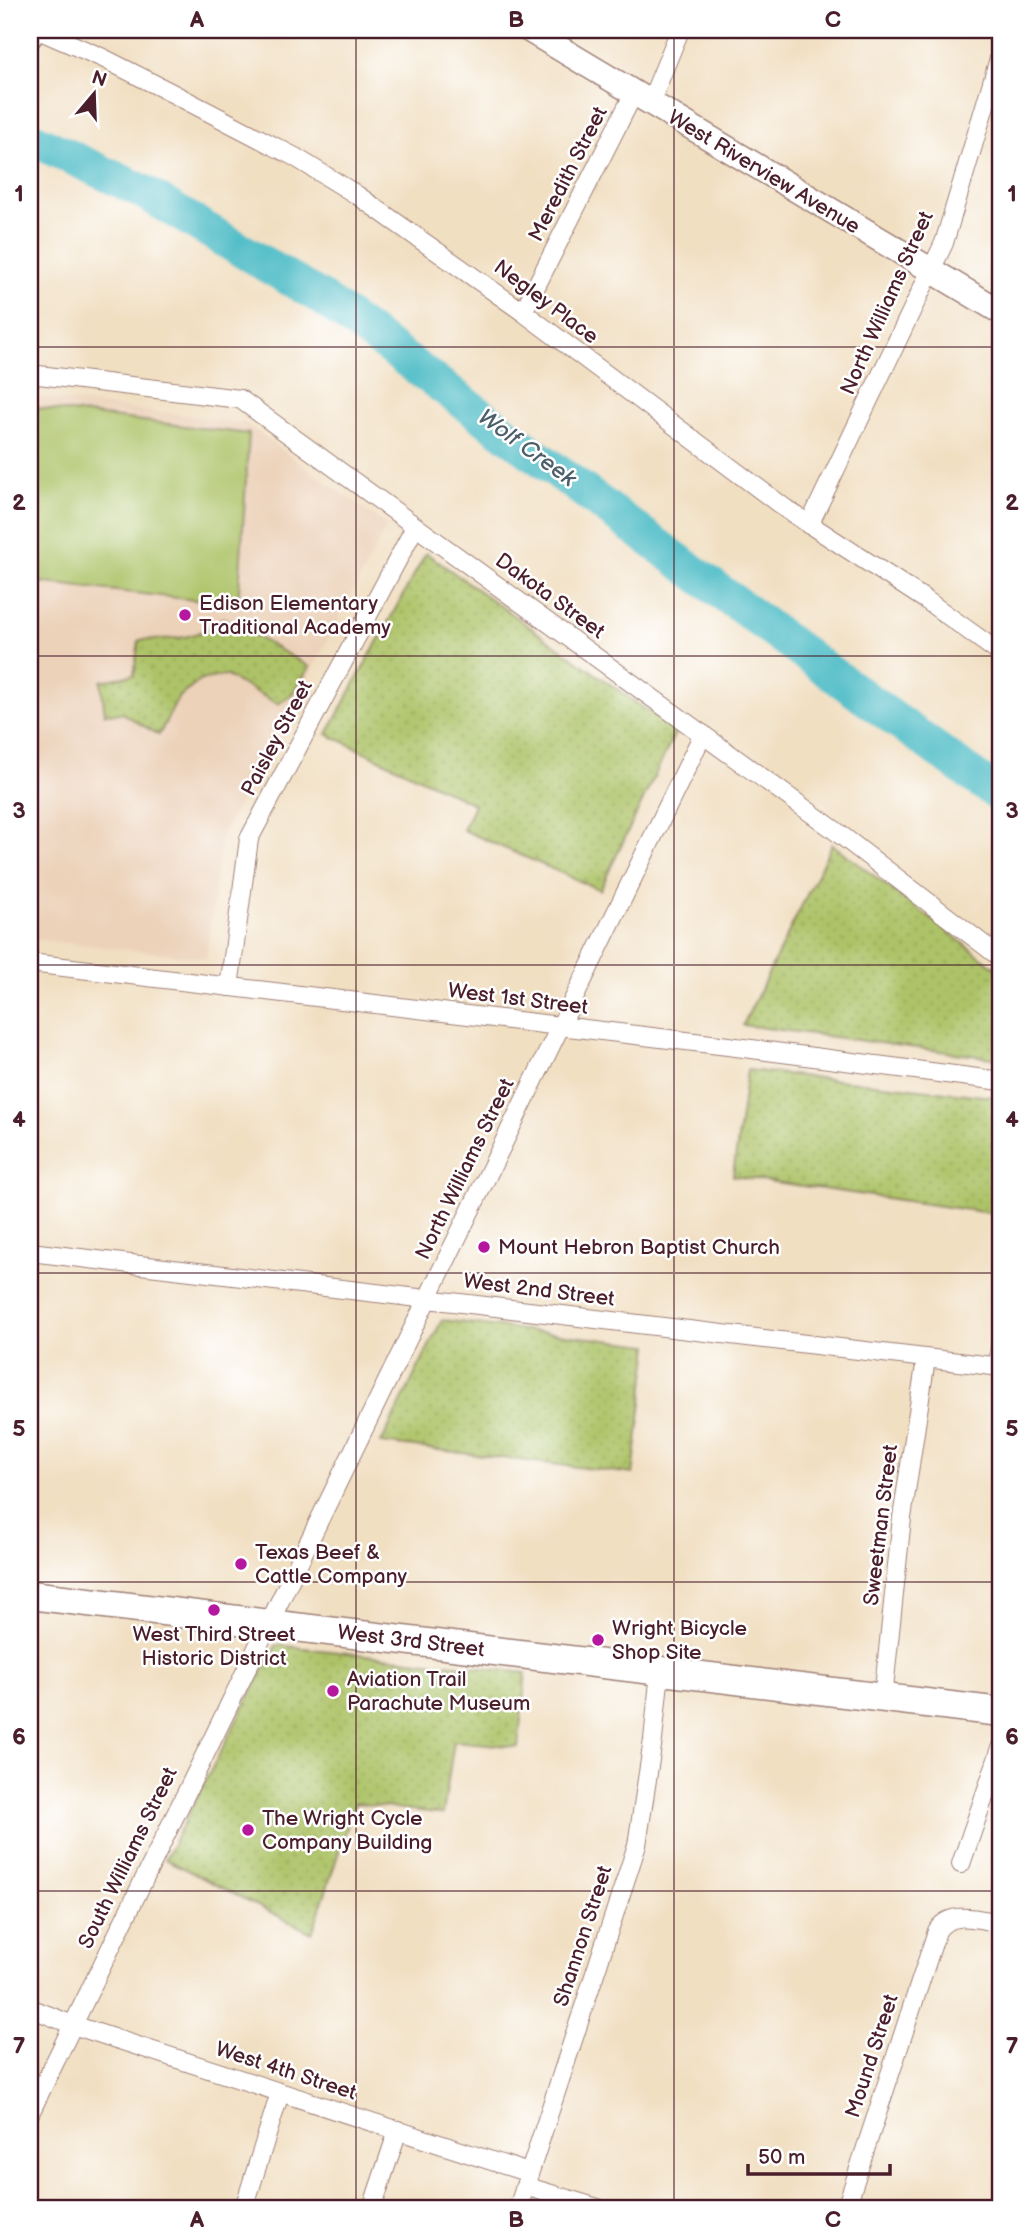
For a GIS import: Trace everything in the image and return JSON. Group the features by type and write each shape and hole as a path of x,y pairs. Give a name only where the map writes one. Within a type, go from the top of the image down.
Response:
{"main road":[{"name":"West 3rd Street","path":"30,1595 1001,1712"}],"street":[{"path":"30,36 32,30"},
{"name":"Negley Place","path":"38,30 103,58 295,157 357,195 523,312 809,525 926,600 1001,654"},
{"name":"West Riverview Avenue","path":"529,30 1001,312"},
{"name":"Meredith Street","path":"523,312 680,30"},
{"name":"North Williams Street","path":"809,525 944,243 1001,52"},
{"name":"Dakota Street","path":"30,374 240,399 703,734 1001,958"},
{"name":"Paisley Street","path":"229,987 249,839 415,527"},
{"name":"North Williams Street","path":"268,1623 703,734"},
{"name":"West 1st Street","path":"30,963 1001,1081"},
{"name":"West 2nd Street","path":"30,1252 1000,1367"},
{"path":"1000,1367 1001,1339"},
{"name":"Sweetman Street","path":"883,1698 902,1518 926,1359"},
{"name":"South Williams Street","path":"30,2113 268,1623"},
{"name":"Shannon Street","path":"518,2208 637,1845 653,1740 660,1671"},
{"path":"961,1864 1001,1748"},
{"name":"Mound Street","path":"846,2208 937,1931 945,1921 959,1917 1001,1923"},
{"name":"West 4th Street","path":"30,2008 73,2025 398,2130 598,2208"},
{"path":"244,2208 280,2093"},
{"path":"372,2208 398,2130"}],"shaded area":[{"name":"Edison Elementary Traditional Academy","path":"30,396 245,423 387,526 295,703 221,837 206,958 30,939"}],"green space":[{"path":"30,407 249,434 238,605 30,581"},
{"path":"426,553 676,731 600,890 463,830 474,804 327,734"},
{"path":"223,618 310,667 291,695 278,704 225,675 201,680 178,698 159,735 122,713 105,714 101,681 134,675 139,640 173,639 193,635"},
{"path":"832,844 1001,972 1001,1059 743,1025"},
{"path":"747,1070 1001,1098 1001,1174 997,1214 733,1176"},
{"path":"442,1320 649,1345 633,1474 381,1443"},
{"path":"276,1645 526,1673 518,1747 454,1741 443,1814 355,1803 312,1933 165,1859"}],"waterway":[{"name":"Wolf Creek","path":"30,138 140,190 322,298 1001,796"}],"place":[{"name":"Edison Elementary Traditional Academy","path":"185,615"},
{"name":"Mount Hebron Baptist Church","path":"484,1247"},
{"name":"Texas Beef & Cattle Company","path":"241,1564"},
{"name":"West Third Street Historic District","path":"214,1610"},
{"name":"Wright Bicycle Shop Site","path":"598,1640"},
{"name":"Aviation Trail Parachute Museum","path":"333,1691"},
{"name":"The Wright Cycle Company Building","path":"248,1830"}]}
